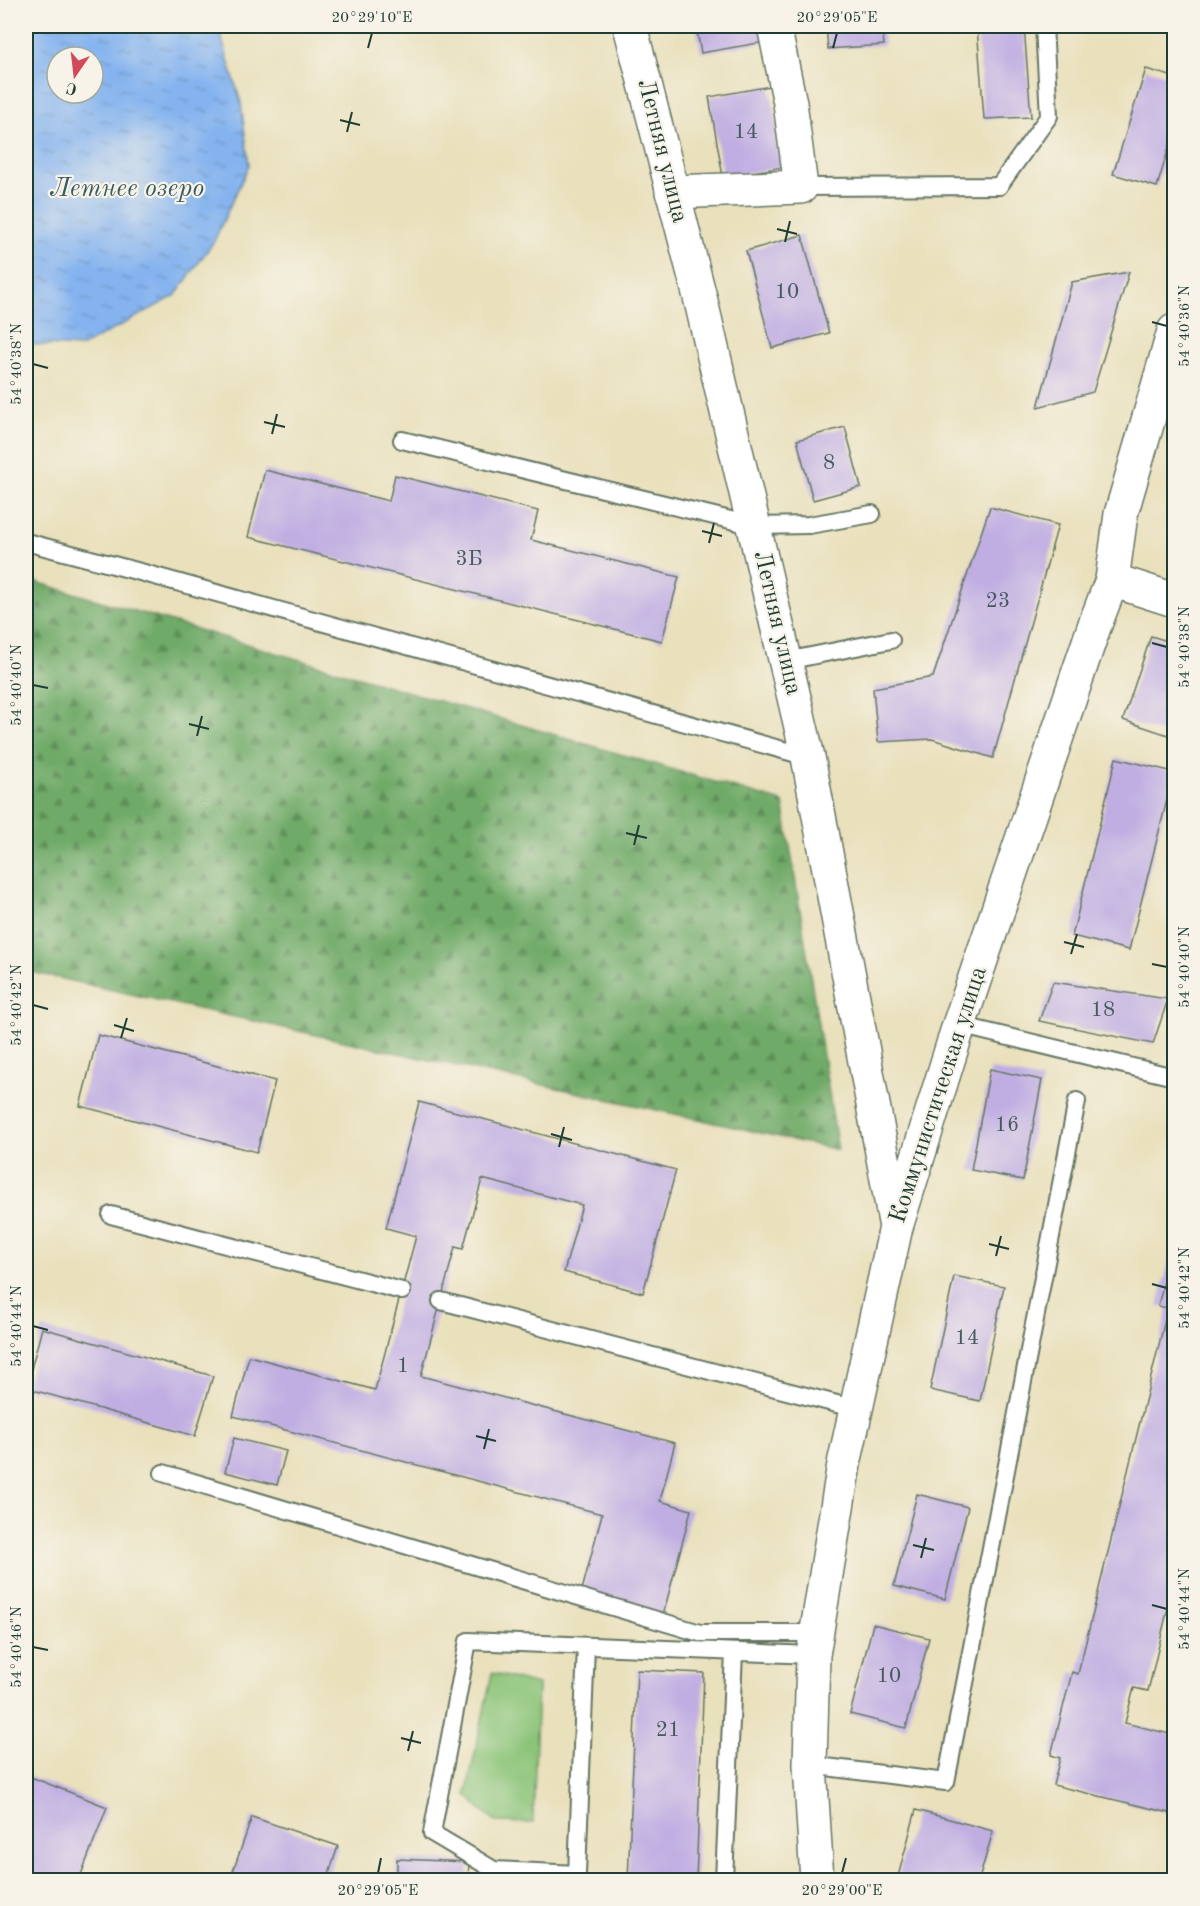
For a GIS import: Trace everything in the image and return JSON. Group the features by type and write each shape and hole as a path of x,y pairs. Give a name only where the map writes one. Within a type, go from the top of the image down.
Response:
{"street":[{"name":"Летняя улица","path":"630,26 700,297 808,757 896,1227"},
{"path":"672,192 801,186 790,104 774,26"},
{"name":"Коммунистическая улица","path":"817,1881 810,1765 814,1644 844,1464 896,1227 959,1025 1090,638 1112,580 1120,514 1174,331"},
{"path":"1112,580 1174,600"}],"lane":[{"path":"801,186 999,186 1049,116 1044,26"},
{"path":"402,440 755,526 809,525 872,514"},
{"path":"26,542 808,757"},
{"path":"786,661 891,640"},
{"path":"959,1025 1174,1077"},
{"path":"810,1765 946,1782 1077,1101"},
{"path":"111,1215 402,1292"},
{"path":"441,1301 856,1409"},
{"path":"163,1473 700,1633 814,1644"},
{"path":"586,1646 577,1874 494,1870 432,1833 468,1641 734,1652 814,1644"},
{"path":"724,1881 734,1652"}],"green space":[{"path":"26,579 783,802 838,1150 26,971"},
{"path":"492,1673 538,1685 533,1823 495,1822 466,1795"}],"water":[{"name":"Летнее озеро","path":"26,26 218,26 241,103 249,165 214,241 175,296 81,347 26,344"}],"building":[{"path":"696,26 762,26 765,42 701,53"},
{"path":"826,26 882,26 884,45 828,49"},
{"path":"977,26 1024,26 1031,117 984,119"},
{"path":"1146,69 1174,77 1174,130 1157,187 1113,174"},
{"path":"770,86 784,167 723,177 709,97"},
{"path":"802,235 829,333 772,348 746,251"},
{"path":"1129,272 1093,392 1038,407 1072,282"},
{"path":"845,427 861,487 813,500 797,440"},
{"path":"265,470 389,501 395,475 538,511 531,540 679,577 662,641 248,537"},
{"path":"990,507 1058,525 993,758 932,739 878,742 873,688 933,677"},
{"path":"1151,636 1174,643 1174,737 1123,720"},
{"path":"1116,758 1174,772 1129,950 1072,936"},
{"path":"1053,982 1168,999 1153,1044 1039,1021"},
{"path":"98,1035 275,1081 257,1152 80,1106"},
{"path":"990,1069 1042,1080 1023,1180 971,1170"},
{"path":"419,1102 676,1170 643,1293 564,1272 582,1205 482,1179 463,1249 455,1247 421,1376 675,1443 660,1501 691,1510 663,1615 581,1594 602,1514 233,1416 249,1356 375,1390 416,1236 386,1228"},
{"path":"1174,1241 1174,1583 1148,1691 1134,1688 1125,1723 1174,1735 1174,1814 1053,1785 1060,1758 1051,1755 1072,1672 1078,1674 1168,1308 1158,1306"},
{"path":"954,1276 1004,1286 980,1401 930,1390"},
{"path":"42,1328 213,1376 195,1436 26,1388"},
{"path":"234,1438 286,1451 277,1485 225,1472"},
{"path":"917,1494 968,1507 945,1599 894,1586"},
{"path":"873,1624 929,1638 906,1728 850,1714"},
{"path":"637,1670 704,1673 696,1880 628,1880"},
{"path":"31,1777 107,1807 79,1880 26,1880 26,1792"},
{"path":"916,1810 993,1831 979,1880 897,1880"},
{"path":"252,1817 338,1846 327,1880 230,1880"},
{"path":"397,1859 469,1862 468,1880 397,1880"}]}
